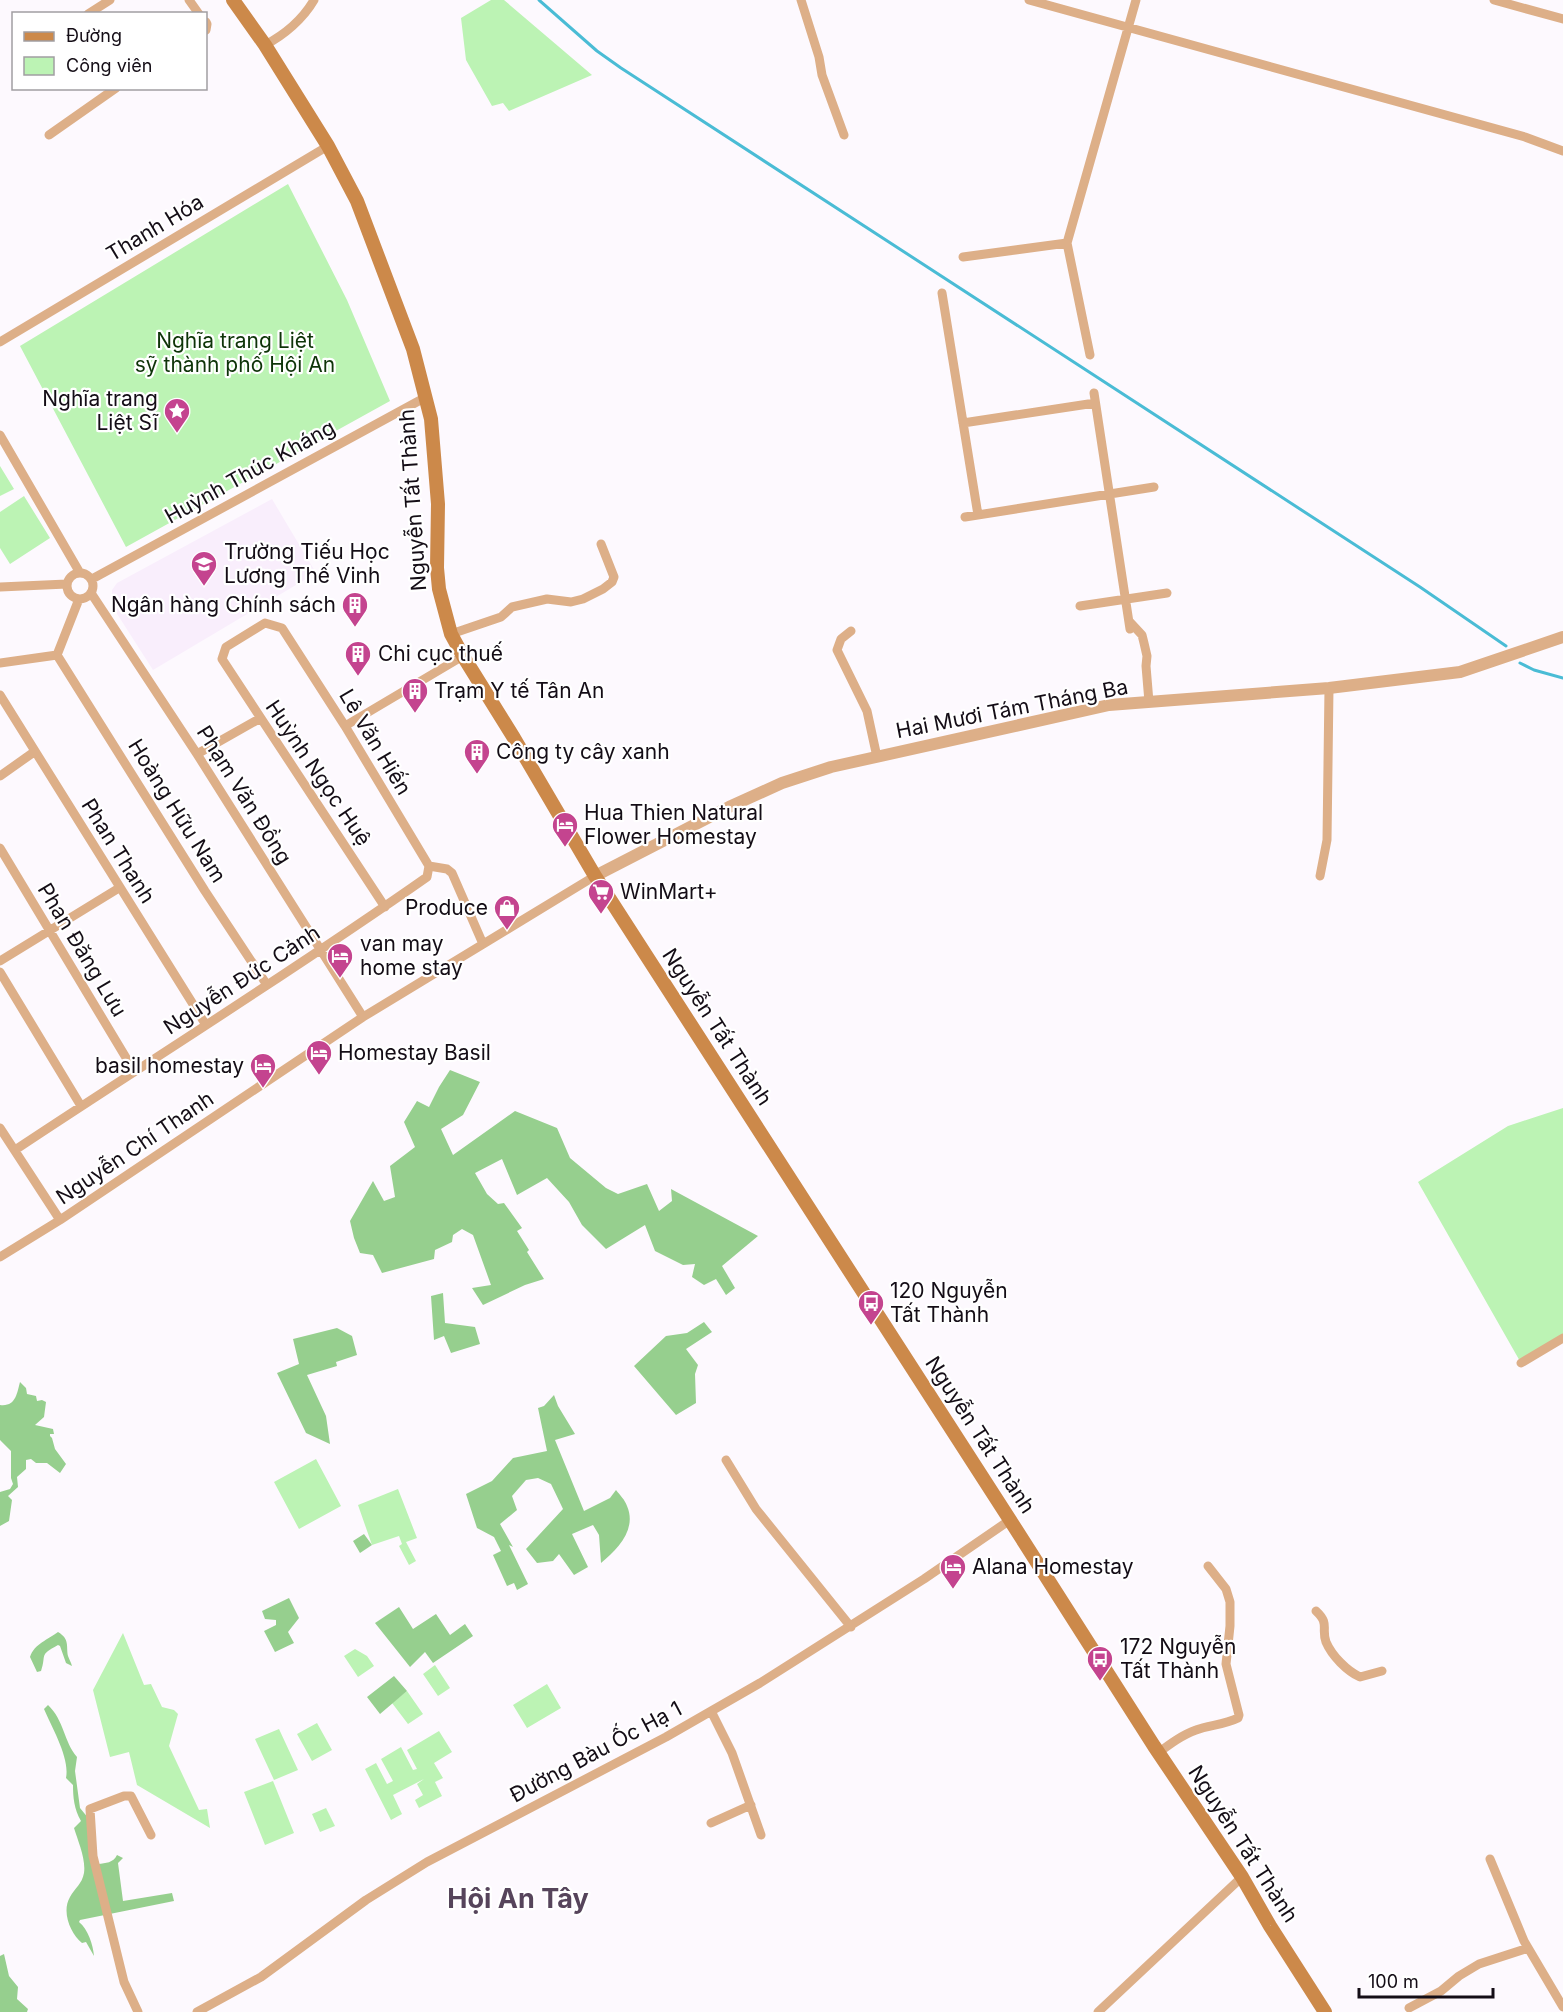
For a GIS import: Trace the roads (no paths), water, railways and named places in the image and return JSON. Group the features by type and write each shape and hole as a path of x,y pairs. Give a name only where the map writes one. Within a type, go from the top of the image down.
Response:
{"main road":[{"name":"Nguyễn Tất Thành","path":"233,0 265,45 328,146 357,201 413,349 431,419 438,504 437,568 442,603 451,634 595,876 1158,1753 1242,1877 1270,1926 1325,2012"}],"street":[{"path":"91,12 110,0"},
{"path":"265,45 290,28 308,10 314,0"},
{"path":"801,0 819,57 822,75 844,135"},
{"path":"1029,0 1525,137 1563,151"},
{"path":"1090,355 1067,243 1136,0"},
{"path":"1494,0 1563,20"},
{"path":"49,135 113,90"},
{"name":"Thanh Hóa","path":"0,342 328,146"},
{"path":"963,257 1067,243"},
{"path":"942,293 978,515"},
{"name":"Huỳnh Thúc Kháng","path":"92,579 426,397"},
{"path":"963,423 1095,398 1130,625 1142,635 1147,656 1149,702"},
{"path":"0,435 80,573"},
{"path":"965,517 1154,487"},
{"path":"451,634 501,617 512,608 547,599 571,602 596,593 612,582 614,577 601,544"},
{"path":"85,573 92,579 91,593 88,597 79,599 69,592 67,584 70,577 85,573"},
{"path":"0,587 67,584"},
{"name":"Phạm Văn Đồng","path":"91,593 197,754 363,1017"},
{"path":"1080,606 1167,593"},
{"path":"0,663 57,655 79,599"},
{"name":"Lê Văn Hiến","path":"222,659 226,647 265,622 282,628 345,726 429,866"},
{"path":"851,632 841,639 837,650 867,711 877,757"},
{"name":"Hai Mươi Tám Tháng Ba","path":"595,876 729,807 782,783 831,767 1109,705 1329,688 1460,672 1563,638"},
{"name":"Hoàng Hữu Nam","path":"57,655 205,891 267,985"},
{"path":"345,726 463,656"},
{"name":"Huỳnh Ngọc Huệ","path":"222,659 385,907"},
{"path":"1320,876 1327,840 1329,688"},
{"name":"Phan Thanh","path":"0,695 206,1025"},
{"path":"197,754 260,719"},
{"path":"0,776 34,752"},
{"name":"Phan Đăng Lưu","path":"0,848 134,1071"},
{"path":"429,866 447,869 452,873 483,944"},
{"name":"Nguyễn Đức Cảnh","path":"15,1150 321,951 427,877 429,866"},
{"name":"Nguyễn Chí Thanh","path":"0,1257 60,1220 363,1017 595,876"},
{"path":"0,961 119,888"},
{"path":"0,972 81,1106"},
{"path":"0,1128 60,1220"},
{"path":"1521,1363 1563,1338"},
{"path":"726,1460 756,1509 851,1626"},
{"name":"Đường Bàu Ốc Hạ 1","path":"197,2012 261,1977 366,1900 427,1862 666,1737 711,1711 851,1626 1010,1520"},
{"path":"1158,1753 1191,1731 1227,1723 1238,1718 1239,1715 1226,1664 1231,1618 1230,1602 1226,1589 1208,1566"},
{"path":"1316,1611 1324,1620 1326,1643 1347,1668 1360,1677 1382,1671"},
{"path":"711,1711 730,1747 760,1835"},
{"path":"138,2012 124,1982 93,1856 90,1809 124,1796 131,1796 151,1835"},
{"path":"711,1823 751,1805"},
{"path":"1490,1859 1528,1948 1563,2007"},
{"path":"1098,2012 1242,1877"},
{"path":"1409,2008 1441,1991 1479,1964 1528,1948"}],"waterway":[{"path":"539,0 597,51 621,68 1420,587 1506,646"},
{"path":"1520,663 1534,670 1563,678"}],"place":[{"name":"Nghĩa trang Liệt Sĩ","path":"177,434"},
{"name":"Trường Tiếu Học Lương Thế Vinh","path":"204,587"},
{"name":"Ngân hàng Chính sách","path":"355,628"},
{"name":"Chi cục thuế","path":"358,677"},
{"name":"Trạm Y tế Tân An","path":"415,714"},
{"name":"Công ty cây xanh","path":"477,775"},
{"name":"Hua Thien Natural Flower Homestay","path":"565,848"},
{"name":"WinMart+","path":"601,915"},
{"name":"Produce","path":"507,931"},
{"name":"van may home stay","path":"340,979"},
{"name":"Homestay Basil","path":"319,1076"},
{"name":"basil homestay","path":"263,1089"},
{"name":"120 Nguyễn Tất Thành","path":"871,1326"},
{"name":"Alana Homestay","path":"953,1590"},
{"name":"172 Nguyễn Tất Thành","path":"1100,1682"}],"district":[{"name":"Hội An Tây","path":"518,1899"}],"park label":[{"name":"Nghĩa trang Liệt sỹ thành phố Hội An","path":"235,353"}]}
